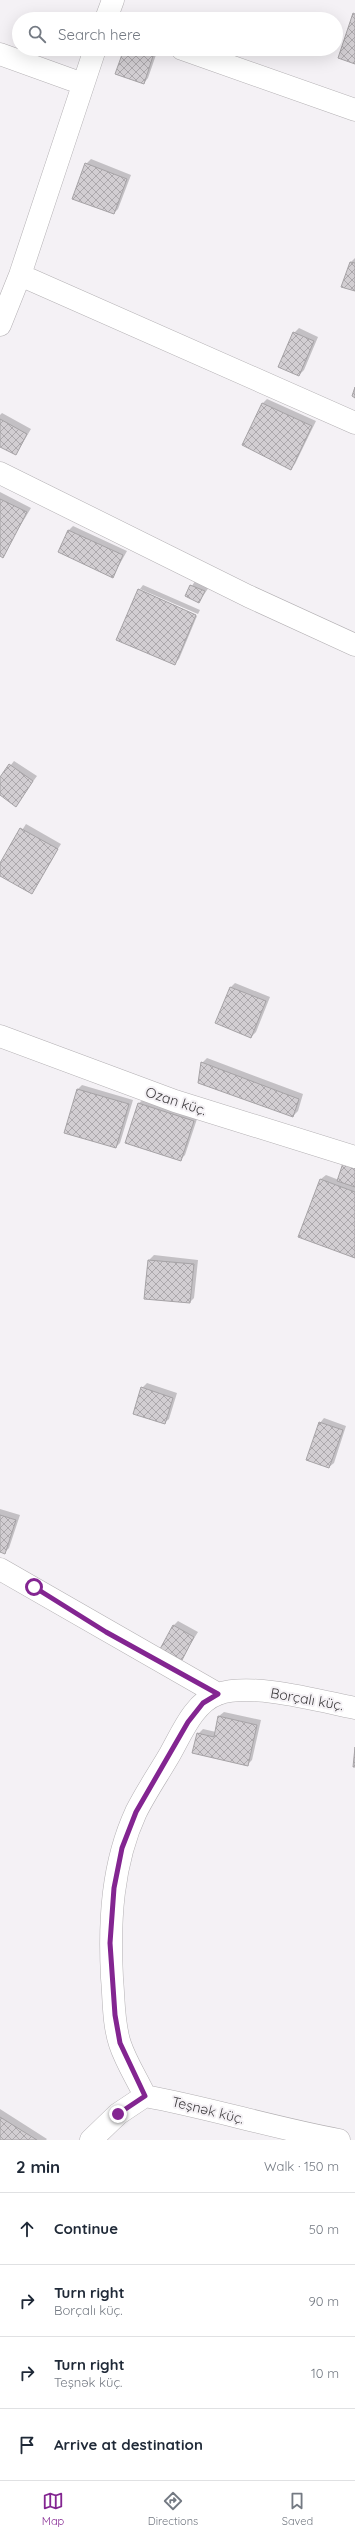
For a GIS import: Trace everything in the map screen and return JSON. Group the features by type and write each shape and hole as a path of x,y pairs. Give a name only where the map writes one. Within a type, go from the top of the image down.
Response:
{"street":[{"path":"109,12 113,0"},
{"path":"0,54 83,84"},
{"path":"0,324 20,275 93,56"},
{"path":"202,56 355,110"},
{"path":"20,275 355,423"},
{"path":"0,473 248,596 355,645"},
{"name":"Ozan küç.","path":"0,1036 174,1101 355,1157"},
{"path":"0,1569 218,1694"},
{"name":"Borçalı küç.","path":"145,2096 120,2043 115,2015 110,1943 114,1888 122,1848 136,1812 188,1722 203,1703 218,1694 243,1691 278,1692 355,1708"},
{"path":"91,2140 118,2114 145,2096"},
{"name":"Teşnək küç.","path":"145,2096 200,2106 280,2129 339,2140"}],"building":[{"path":"353,13 355,14 355,64 338,58 339,56 343,56 343,43"},
{"path":"121,56 153,56 144,84 115,74"},
{"path":"85,163 127,179 114,214 72,199"},
{"path":"350,262 355,263 355,291 341,287"},
{"path":"293,332 314,341 299,376 278,367"},
{"path":"355,387 355,398 352,396"},
{"path":"262,403 312,426 291,470 242,445"},
{"path":"0,419 27,434 16,455 0,447"},
{"path":"0,499 27,512 3,558 0,556"},
{"path":"68,530 123,555 113,578 58,552"},
{"path":"190,585 205,591 199,603 185,596"},
{"path":"138,589 196,615 175,665 116,640"},
{"path":"9,764 33,781 16,807 0,795 0,777"},
{"path":"20,828 58,849 32,894 0,876 0,863"},
{"path":"230,987 266,1001 251,1038 215,1023"},
{"path":"201,1062 299,1099 293,1117 198,1083"},
{"path":"77,1089 129,1104 116,1148 64,1133"},
{"path":"138,1103 194,1121 181,1161 125,1143"},
{"path":"343,1163 355,1168 355,1187 337,1181"},
{"path":"320,1179 355,1192 355,1258 298,1237"},
{"path":"148,1260 194,1264 190,1303 144,1299"},
{"path":"141,1387 173,1398 165,1424 133,1414"},
{"path":"319,1422 343,1430 329,1468 306,1460"},
{"path":"0,1515 16,1520 5,1554 0,1552"},
{"path":"173,1625 194,1637 182,1660 160,1649"},
{"path":"218,1716 257,1725 248,1766 192,1753 197,1733 214,1737"},
{"path":"355,1747 355,1767 353,1767"},
{"path":"0,2117 37,2140 0,2140"}],"route":[{"path":"34,1587 106,1632 218,1694 203,1703 188,1722 136,1812 122,1848 114,1888 110,1943 115,2015 120,2043 145,2096 118,2114"}]}
